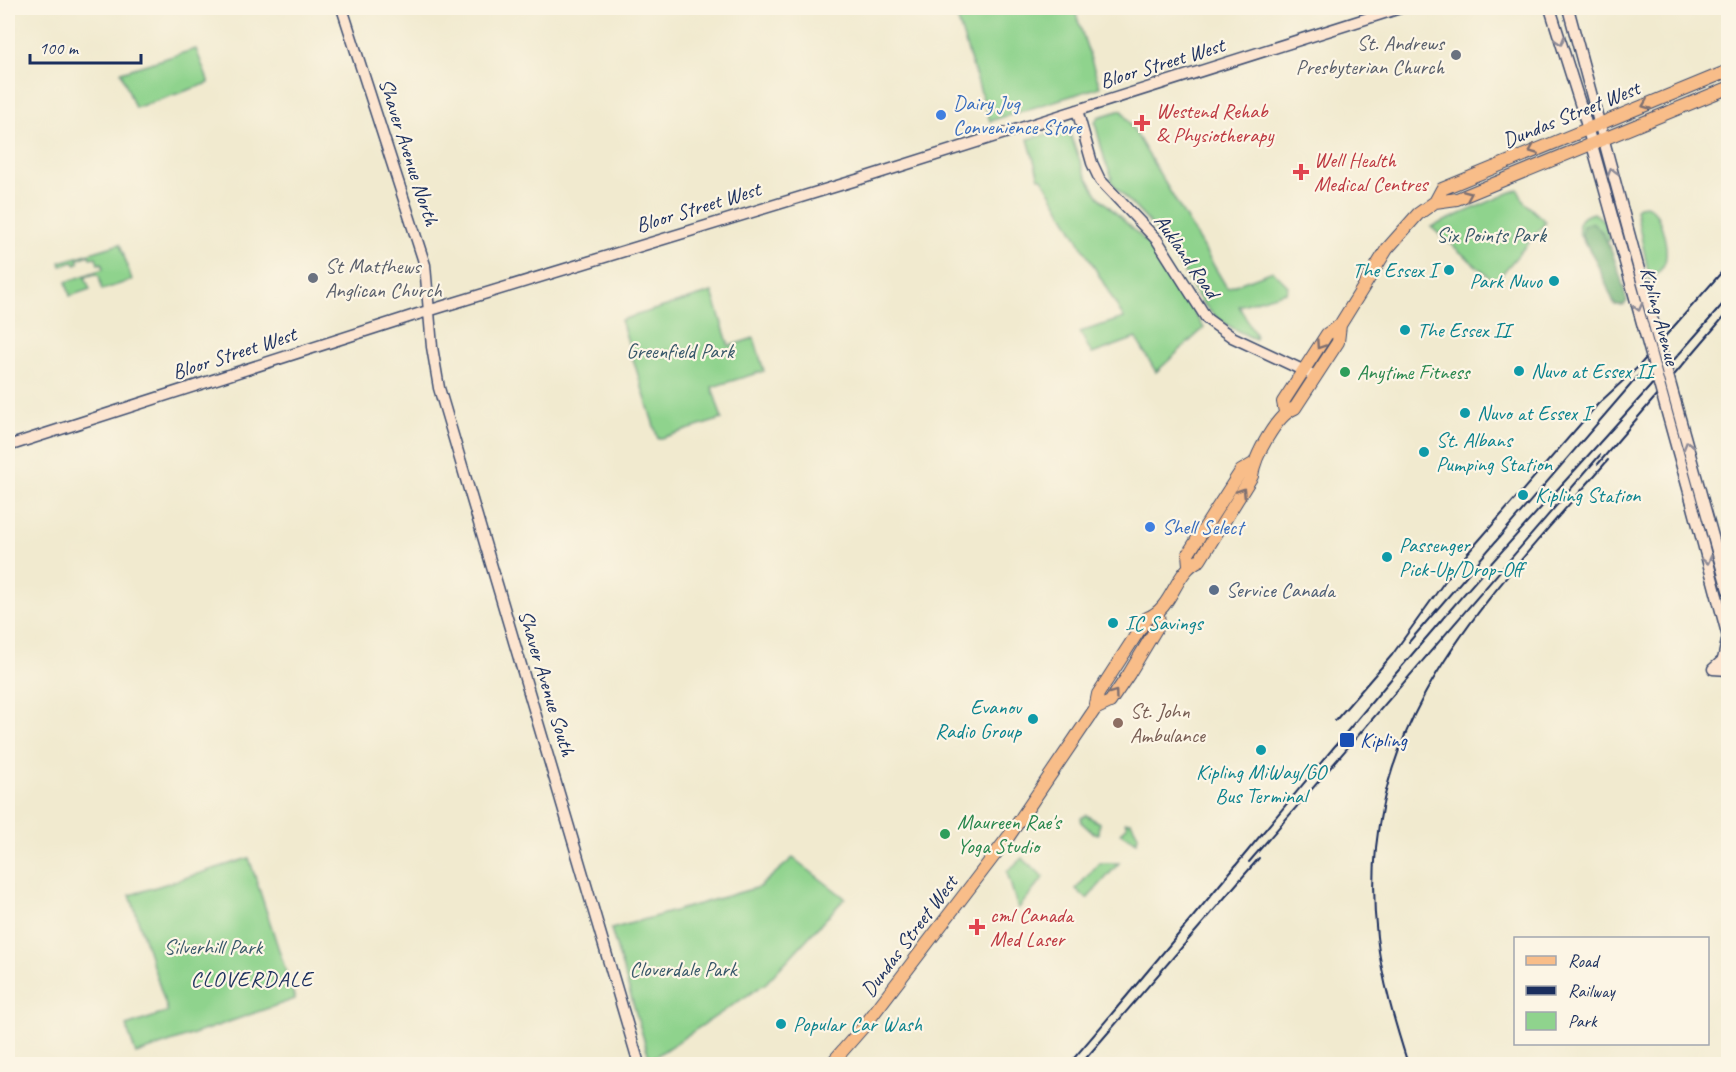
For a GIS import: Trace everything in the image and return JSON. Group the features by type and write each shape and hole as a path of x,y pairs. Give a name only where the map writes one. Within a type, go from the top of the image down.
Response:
{"main road":[{"name":"Shaver Avenue North","path":"342,8 423,258 430,311"},
{"name":"Bloor Street West","path":"8,446 430,311 1400,8"},
{"name":"Kipling Avenue","path":"1550,8 1636,281 1697,502 1728,636"},
{"name":"Kipling Avenue","path":"1568,8 1604,139 1636,281"},
{"name":"Dundas Street West","path":"1285,411 1283,402 1327,334 1340,325 1387,249 1418,214 1435,202 1442,189 1728,71"},
{"name":"Dundas Street West","path":"1435,202 1457,199 1728,88"},
{"name":"Aukland Road","path":"1077,110 1092,163 1100,180 1157,240 1207,319 1232,337 1304,369 1316,377"},
{"name":"Shaver Avenue South","path":"430,311 432,347 439,388 639,1065"},
{"name":"Dundas Street West","path":"831,1065 870,1020 1010,836 1095,709 1098,694 1147,618 1158,614 1190,565 1200,560 1251,476 1253,464 1285,411 1295,408 1338,342 1340,325"},
{"name":"Kipling Avenue","path":"1697,502 1728,590"},
{"path":"1728,636 1723,660 1713,669 1728,670"}],"green space":[{"path":"954,8 1074,8 1100,87 990,121"},
{"path":"196,49 209,83 135,108 121,72"},
{"path":"1122,110 1227,288 1273,271 1288,286 1286,292 1239,306 1256,336 1255,339 1220,320 1209,310 1200,300 1160,235 1110,180 1112,177 1105,161 1095,123 1098,117"},
{"path":"1068,129 1085,174 1098,196 1156,251 1204,328 1156,372 1136,338 1092,354 1080,332 1124,318 1042,178 1039,178 1028,139"},
{"name":"Six Points Park","path":"1518,189 1525,203 1546,222 1495,282 1431,227"},
{"path":"1646,205 1656,214 1660,222 1666,248 1664,265 1650,282 1636,210 1639,206"},
{"path":"1594,213 1603,220 1610,240 1607,241 1599,228 1586,245 1580,235 1580,221"},
{"path":"1592,222 1610,247 1627,301 1624,305 1615,305 1595,259 1582,237 1583,226"},
{"path":"120,244 132,280 102,290 99,275 95,274 85,277 90,289 70,296 66,282 103,269 102,263 98,264 96,257 90,258 89,255 78,259 79,263 76,265 73,262 61,266 60,262"},
{"name":"Greenfield Park","path":"712,292 729,346 754,338 764,371 712,387 722,419 658,439 621,320"},
{"path":"1086,815 1099,823 1098,834 1082,823 1081,818"},
{"path":"1125,822 1131,822 1138,835 1137,842 1121,833 1127,826"},
{"name":"Silverhill Park","path":"249,858 295,999 136,1054 126,1026 168,1012 130,895"},
{"name":"Cloverdale Park","path":"793,858 845,898 766,983 650,1060 611,929 759,887"},
{"path":"1022,858 1044,877 1018,909 1007,872"},
{"path":"1099,863 1119,863 1087,899 1076,889"}],"railway":[{"path":"1335,721 1392,655 1453,570 1598,404 1638,367 1728,265"},
{"path":"1069,1064 1451,609 1728,298"},
{"path":"1598,464 1728,312"},
{"path":"1409,642 1640,374"},
{"path":"1249,862 1600,455"},
{"path":"1408,1064 1386,985 1377,937 1375,862 1385,794 1406,732 1436,674 1473,619 1515,566 1608,460"},
{"path":"1081,1064 1259,858"}],"place":[{"name":"St. Andrews Presbyterian Church","path":"1456,55"},
{"name":"Dairy Jug Convenience Store","path":"941,115"},
{"name":"Westend Rehab & Physiotherapy","path":"1142,123"},
{"name":"Well Health Medical Centres","path":"1301,172"},
{"name":"The Essex I","path":"1449,270"},
{"name":"St Matthews Anglican Church","path":"313,278"},
{"name":"Park Nuvo","path":"1554,281"},
{"name":"The Essex II","path":"1405,330"},
{"name":"Nuvo at Essex II","path":"1519,371"},
{"name":"Anytime Fitness","path":"1345,372"},
{"name":"Nuvo at Essex I","path":"1465,413"},
{"name":"St. Albans Pumping Station","path":"1424,452"},
{"name":"Kipling Station","path":"1523,495"},
{"name":"Shell Select","path":"1150,527"},
{"name":"Passenger Pick-Up/Drop-Off","path":"1387,557"},
{"name":"Service Canada","path":"1214,590"},
{"name":"IC Savings","path":"1113,623"},
{"name":"Evanov Radio Group","path":"1033,719"},
{"name":"St. John Ambulance","path":"1118,723"},
{"name":"Kipling","path":"1347,740"},
{"name":"Kipling MiWay/GO Bus Terminal","path":"1261,750"},
{"name":"Maureen Rae's Yoga Studio","path":"945,834"},
{"name":"cml Canada Med Laser","path":"977,927"},
{"name":"Popular Car Wash","path":"781,1024"}],"district":[{"name":"CLOVERDALE","path":"252,978"}]}
